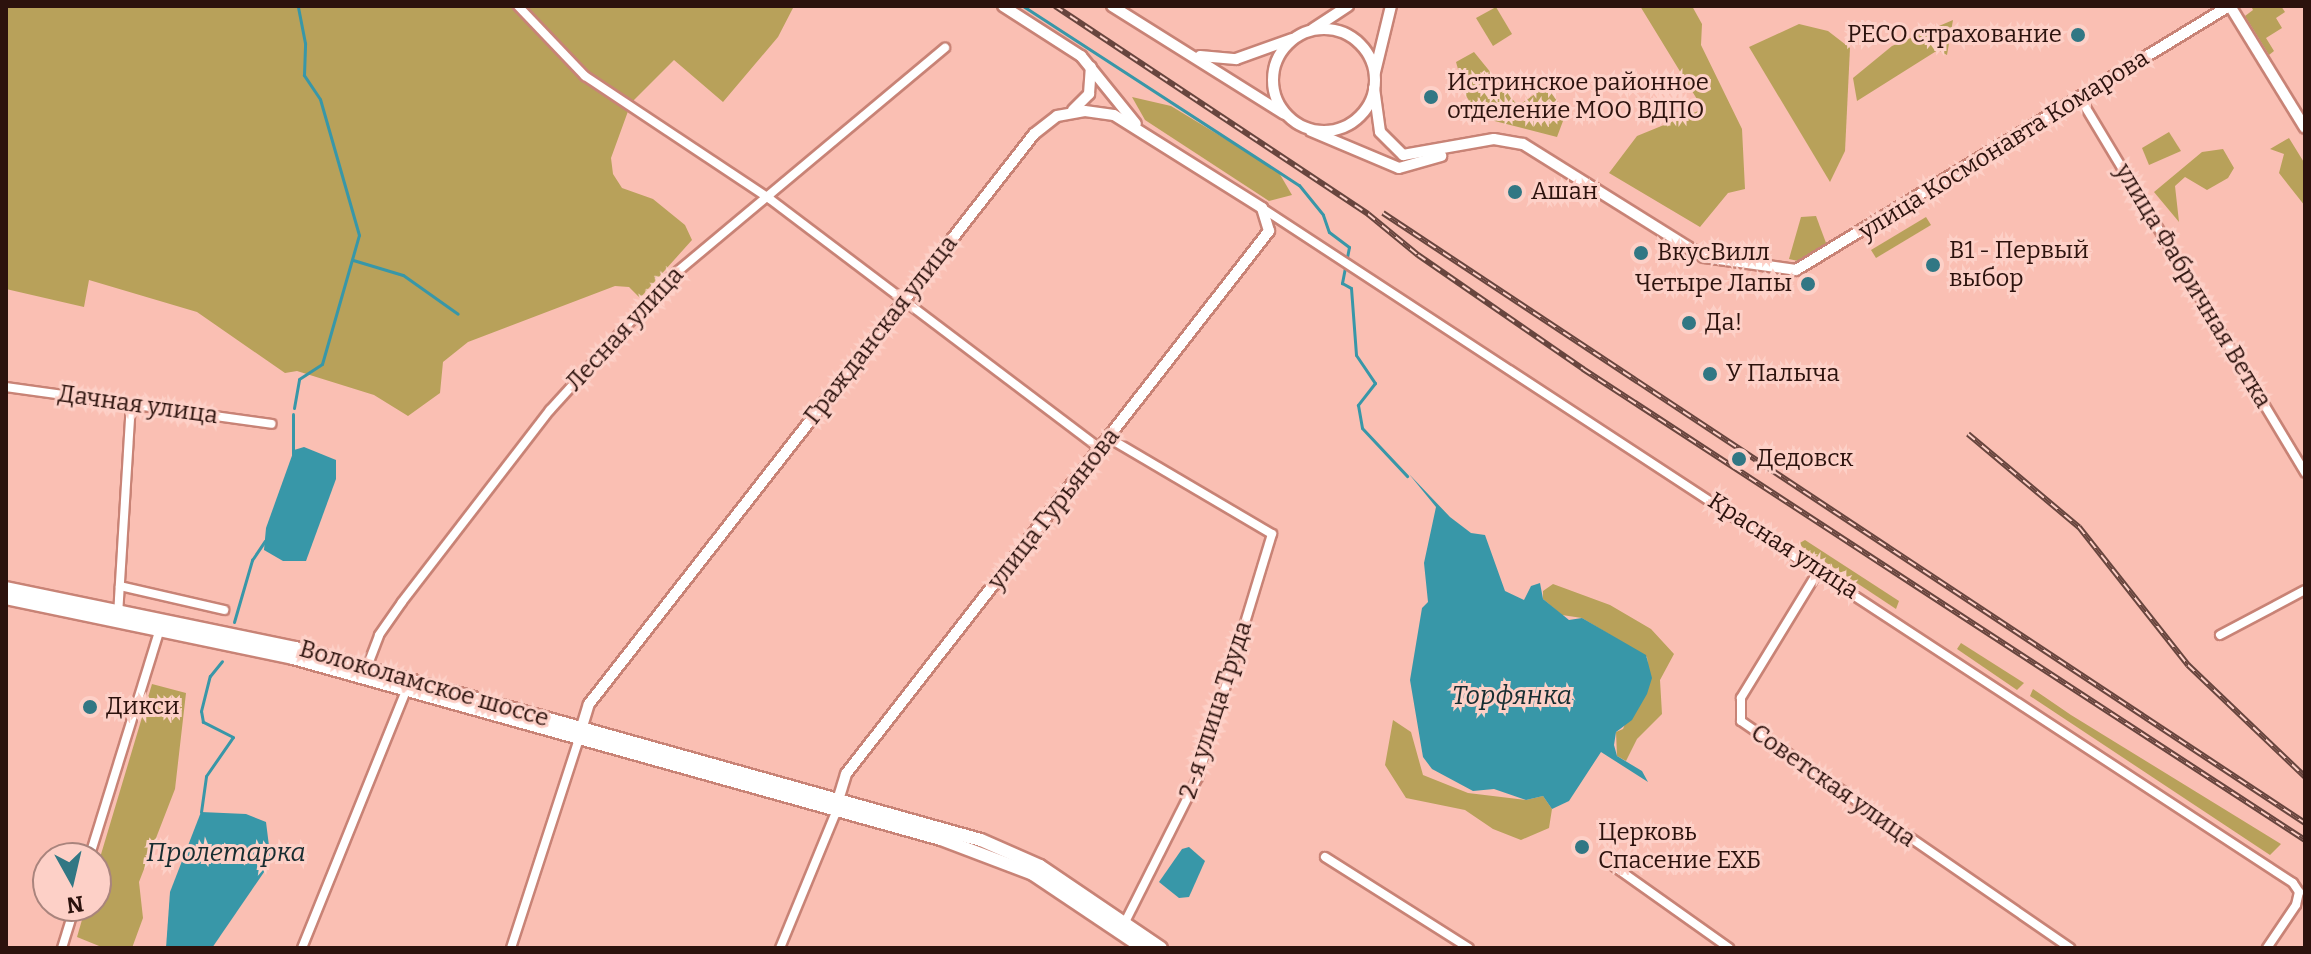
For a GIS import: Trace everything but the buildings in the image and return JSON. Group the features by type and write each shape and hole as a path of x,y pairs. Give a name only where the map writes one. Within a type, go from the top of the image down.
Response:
{"main road":[{"name":"Волоколамское шоссе","path":"6,588 118,615 367,667 408,684"},
{"name":"Волоколамское шоссе","path":"6,598 118,615"},
{"name":"Волоколамское шоссе","path":"162,624 408,684 836,806"},
{"path":"836,806 1013,852 1161,948"},
{"path":"836,806 1008,862 1143,948"}],"street":[{"path":"518,6 585,76 770,199 1101,449"},
{"path":"1003,6 1068,46 1091,67 1149,137"},
{"path":"1112,6 1304,127 1399,168 1457,148"},
{"path":"1191,53 1236,59 1309,32 1348,6"},
{"path":"1391,6 1375,74 1380,132 1395,151 1415,154 1457,148"},
{"path":"2230,6 2305,128"},
{"name":"улица Космонавта Комарова","path":"1457,148 1494,139 1523,144 1682,247 1720,263 1775,270 1811,265 2230,6"},
{"path":"1309,32 1327,29 1352,37 1365,50 1375,74"},
{"path":"1289,118 1275,95 1273,78 1277,60 1294,39"},
{"name":"Лесная улица","path":"367,667 379,635 402,602 550,410 672,276 770,199 833,137 945,48"},
{"name":"Гражданская улица","path":"580,733 589,704 1034,134 1085,101 1091,67"},
{"path":"1304,127 1331,131 1347,126 1367,108 1374,88"},
{"name":"улица Фабричная Ветка","path":"2080,98 2305,473"},
{"path":"1062,116 1085,111 1114,115 1262,208"},
{"name":"улица Гурьянова","path":"836,806 846,774 1266,237 1269,224 1262,208"},
{"name":"Красная улица","path":"1262,208 1819,570 2299,892 2267,948"},
{"name":"Дачная улица","path":"6,387 271,424"},
{"path":"118,615 131,404"},
{"name":"2-я улица Труда","path":"1109,438 1272,534 1198,777 1125,922"},
{"name":"Советская улица","path":"1819,570 1741,698 1741,721 2070,948"},
{"path":"120,586 224,610"},
{"path":"2220,635 2305,590"},
{"path":"94,842 162,624"},
{"path":"302,948 408,684"},
{"path":"511,948 580,733"},
{"path":"780,948 836,806"},
{"path":"1325,857 1469,948"},
{"path":"1615,867 1729,948"},
{"path":"62,948 70,922"}],"shaded area":[{"path":"6,6 805,6 793,8 778,37 723,102 674,60 631,103 611,158 613,174 622,188 653,199 685,225 692,240 640,298 629,287 615,286 468,342 443,362 440,393 408,416 374,395 297,371 285,373 197,312 89,280 84,307 6,289"},
{"path":"1640,6 1692,6 1702,24 1701,45 1742,129 1745,189 1728,193 1700,227 1609,173 1637,136 1703,109"},
{"path":"2251,6 2281,6 2285,12 2276,18 2282,28 2266,38 2274,51 2269,55 2245,16 2253,10"},
{"path":"1496,7 1512,34 1493,46 1476,18"},
{"path":"1953,20 1947,55 1938,50 1857,101 1853,78 1892,46"},
{"path":"1799,24 1828,31 1850,48 1845,151 1830,182 1749,47"},
{"path":"1474,52 1518,106 1546,86 1566,113 1557,137 1479,117 1465,94 1456,62"},
{"path":"1132,97 1171,106 1278,171 1292,195 1269,201 1145,120"},
{"path":"2169,132 2181,151 2149,165 2142,148"},
{"path":"2289,138 2305,164 2305,206 2279,173 2284,154 2270,149"},
{"path":"2223,149 2234,168 2228,178 2207,190 2185,177 2175,186 2179,222 2154,192 2202,152"},
{"path":"1816,216 1829,251 1798,261 1789,259 1801,217"},
{"path":"1926,217 1931,225 1876,258 1871,250"},
{"path":"1805,540 1899,601 1896,609 1798,544"},
{"path":"1553,584 1610,605 1651,629 1674,654 1660,680 1662,714 1637,739 1626,761 1617,756 1616,732 1623,729 1648,666 1647,657 1582,618 1562,615 1543,599 1543,591"},
{"path":"1961,643 2024,683 2017,690 1957,649"},
{"path":"152,684 186,693 175,789 139,882 143,918 132,948 104,948 77,937 81,922 112,922 112,842 105,842"},
{"path":"2033,689 2281,844 2270,855 2030,696"},
{"path":"1393,720 1411,732 1423,775 1468,793 1526,800 1543,796 1552,809 1549,828 1521,840 1493,829 1465,810 1406,798 1385,765"}],"water":[{"path":"304,447 336,460 336,479 306,561 283,561 264,550 266,528 294,450"},
{"name":"Торфянка","path":"1409,474 1450,517 1471,533 1485,535 1505,591 1524,600 1531,586 1540,583 1543,599 1569,620 1582,618 1646,655 1652,678 1647,694 1632,720 1616,732 1614,745 1617,756 1642,771 1648,782 1601,752 1569,801 1552,809 1543,796 1526,800 1494,789 1473,791 1432,769 1423,757 1410,680 1422,608 1428,602 1424,563 1436,507"},
{"name":"Пролетарка","path":"201,812 246,814 266,822 271,862 212,948 166,948 170,892"},
{"path":"1189,847 1205,861 1189,897 1179,898 1159,882 1182,849"}],"waterway":[{"path":"294,408 299,379 322,364 359,235 320,99 304,75 305,43 298,6"},
{"path":"1023,6 1299,185 1323,215 1329,232 1349,247 1342,283 1351,288 1356,355 1375,383 1358,405 1362,428 1407,476"},
{"path":"353,260 403,275 458,314"},
{"path":"293,414 293,457"},
{"path":"234,622 252,560 265,541"},
{"path":"201,812 206,776 233,737 203,722 201,711 210,676 222,661"}],"railway":[{"path":"1055,6 1368,214 1418,255 1583,369 2305,840"},
{"path":"1383,213 2305,823"},
{"path":"1968,434 2079,527 2188,665 2305,777"}],"place":[{"name":"РЕСО страхование","path":"2078,35"},
{"name":"Истринское районное отделение МОО ВДПО","path":"1431,97"},
{"name":"Ашан","path":"1515,192"},
{"name":"ВкусВилл","path":"1641,253"},
{"name":"В1 - Первый выбор","path":"1933,265"},
{"name":"Четыре Лапы","path":"1808,284"},
{"name":"Да!","path":"1689,323"},
{"name":"У Палыча","path":"1710,374"},
{"name":"Дедовск","path":"1739,459"},
{"name":"Дикси","path":"90,707"},
{"name":"Церковь Спасение ЕХБ","path":"1582,847"}]}
